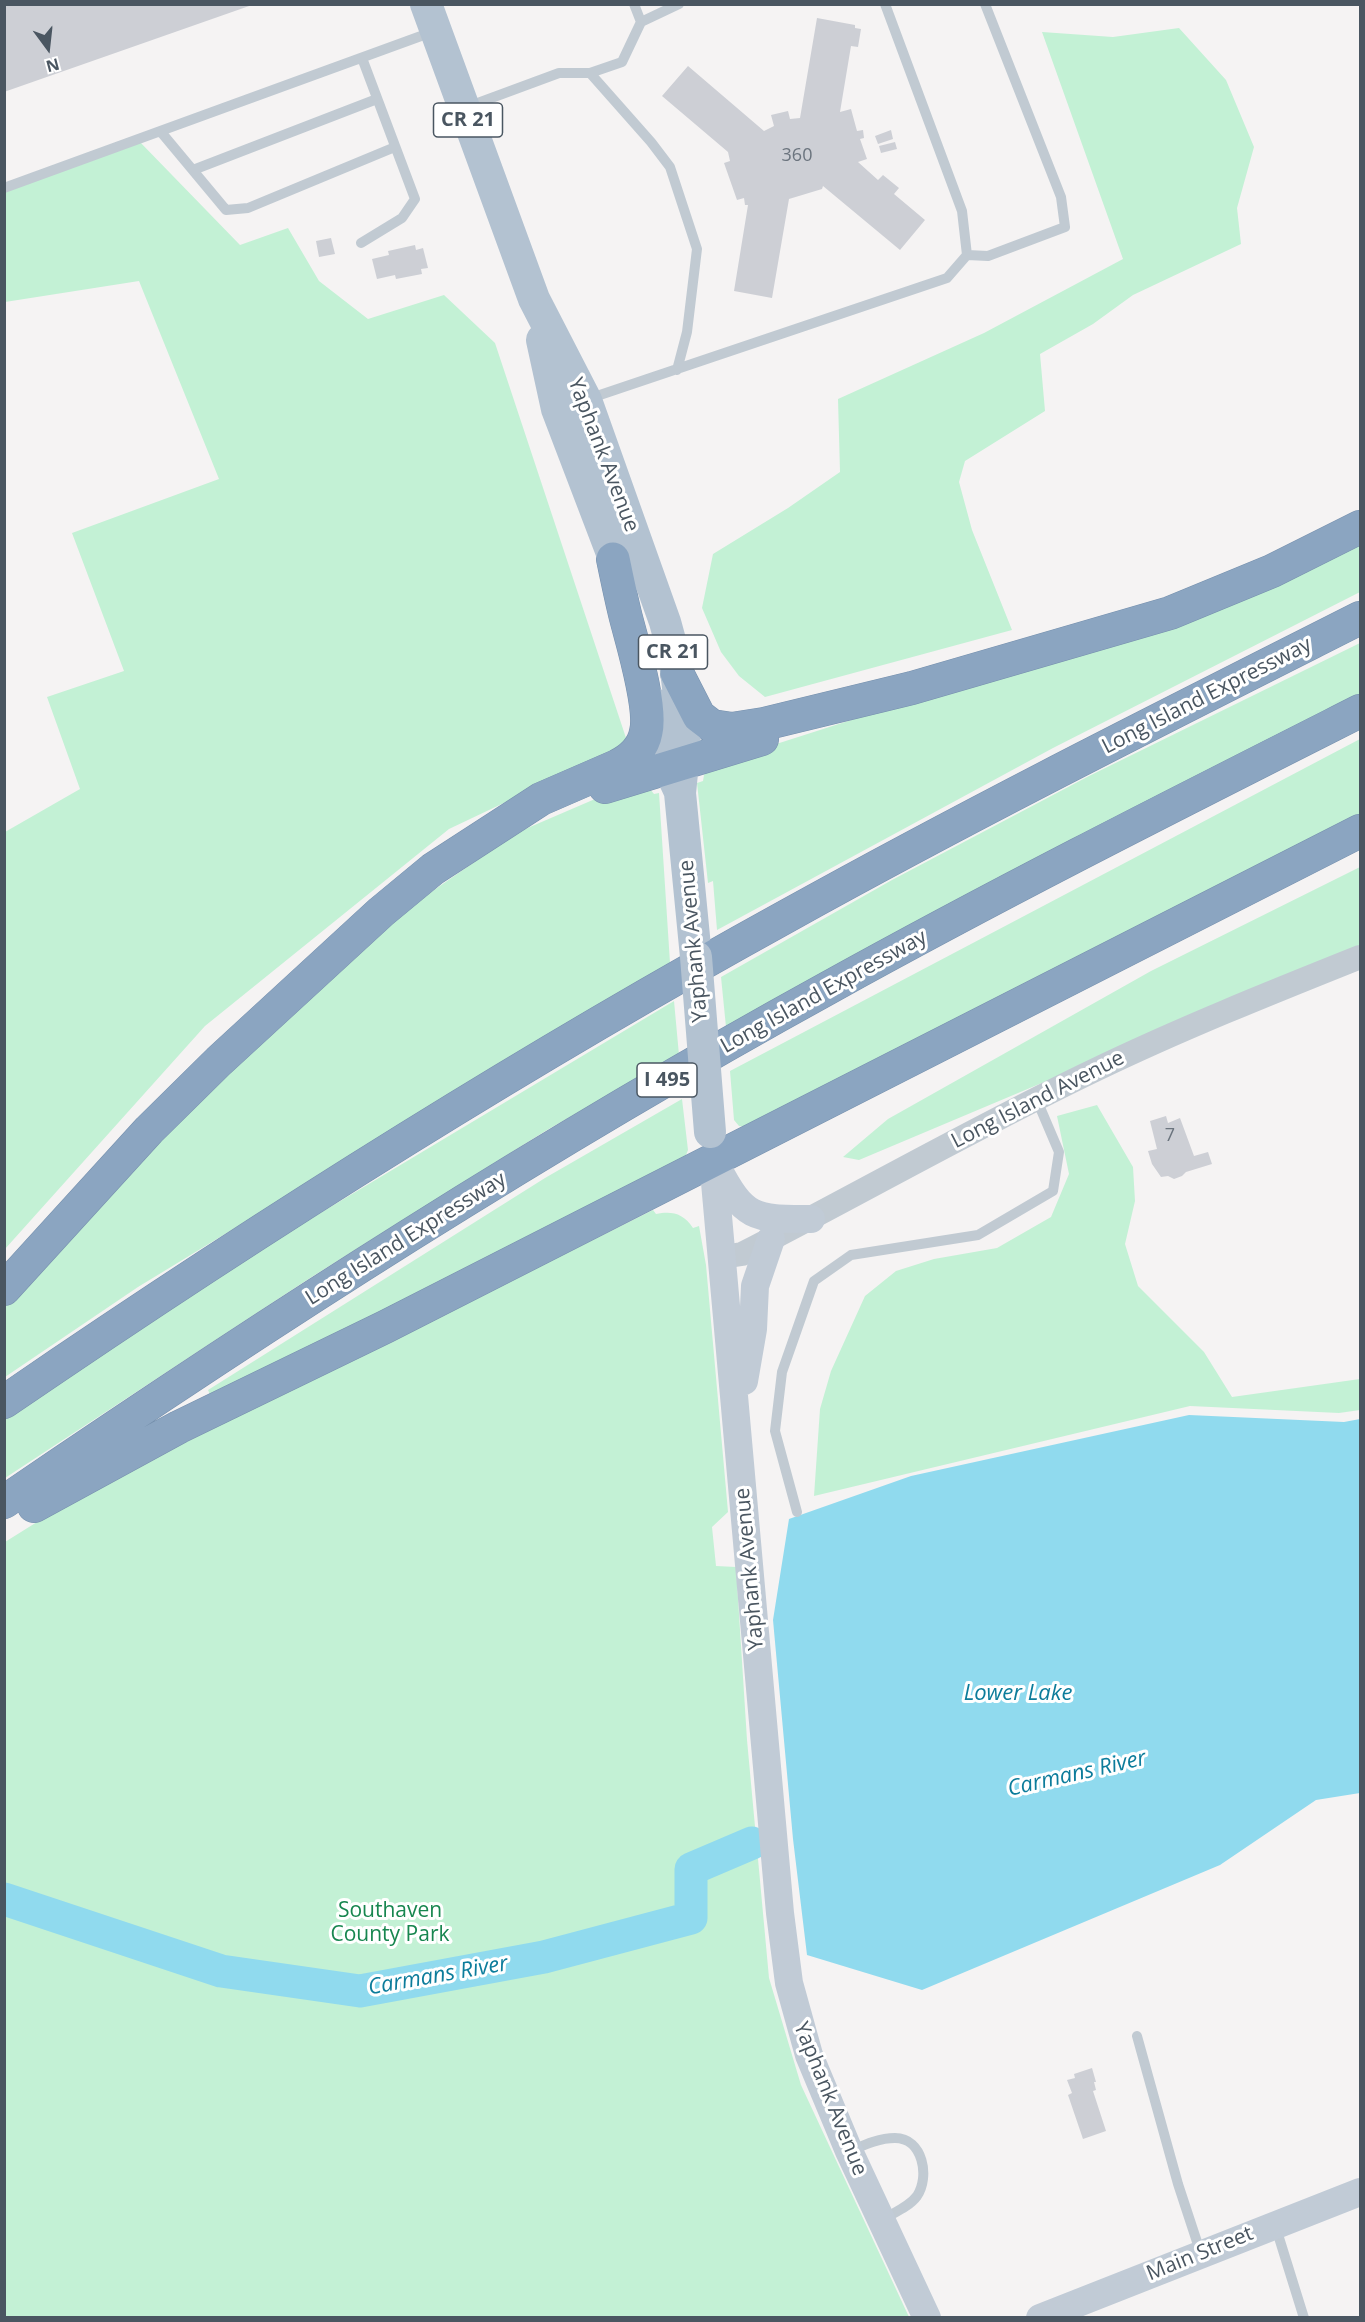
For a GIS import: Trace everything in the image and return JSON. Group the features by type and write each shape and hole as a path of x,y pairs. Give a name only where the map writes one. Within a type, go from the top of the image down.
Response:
{"highway":[{"path":"677,673 699,716 712,726 722,729 743,727 789,718 912,688 1170,613 1272,571 1360,527"},
{"path":"4,1289 149,1130 219,1060 381,912 433,869 471,843 541,798 628,760 642,744 647,726 643,692 613,559"},
{"name":"Long Island Expressway","path":"4,1402 156,1299 358,1169 597,1024 786,916 1008,796 1360,618"},
{"path":"471,843 573,798 678,774 912,688"},
{"name":"Long Island Expressway","path":"4,1502 202,1368 400,1240 641,1095 826,988 1047,870 1360,711"},
{"path":"4,1524 69,1485 179,1427 385,1327 711,1146 1360,831"}],"main road":[{"name":"Yaphank Avenue","path":"431,17 572,405 654,590 671,644 686,743 678,774 784,1950 797,2017 806,2046 849,2151 927,2318"},
{"name":"Yaphank Avenue","path":"572,405 613,559 634,611 642,639 660,749 678,774"},
{"path":"711,1146 728,1188 743,1207 754,1215 765,1218 811,1218"},
{"path":"737,1425 753,1329 755,1286 771,1239"},
{"name":"Main Street","path":"1040,2318 1360,2192"}],"street":[{"name":"Long Island Avenue","path":"722,1257 742,1254 1036,1098 1147,1045 1360,957"}],"lane":[{"path":"634,4 641,22"},
{"path":"464,108 559,73 590,73 622,62 641,22 678,4"},
{"path":"885,4 962,211 968,255"},
{"path":"968,255 987,256 1065,227 1061,197 985,4"},
{"path":"4,188 362,58 431,17"},
{"path":"361,243 402,218 414,199 362,58"},
{"path":"590,73 651,142 669,167 697,249 687,332 676,370"},
{"path":"192,170 377,99"},
{"path":"161,132 226,210 248,207 395,147"},
{"path":"572,405 947,278 968,255"},
{"path":"797,1512 775,1431 782,1372 814,1281 851,1255 978,1235 1053,1191 1059,1152 1036,1098"},
{"path":"1137,2036 1178,2184 1201,2254"},
{"path":"849,2151 877,2140 897,2138 907,2142 917,2151 924,2168 923,2182 916,2197 882,2220"},
{"path":"1275,2224 1304,2318"}],"green space":[{"path":"1179,28 1226,80 1254,147 1237,208 1241,244 1133,295 1093,324 1040,354 1045,411 965,461 959,482 972,530 1012,630 765,697 739,676 721,652 702,608 713,554 788,508 840,472 838,399 984,333 1123,259 1042,32 1113,37"},
{"path":"138,140 240,245 288,228 319,281 368,319 444,295 495,343 628,744 449,829 205,1026 5,1249 5,832 80,789 47,697 124,671 72,533 219,479 139,281 5,302 5,188"},
{"path":"1360,539 1360,592 1053,748 717,930 713,881 708,883 697,783 703,781 704,775 710,768 745,754 895,706"},
{"path":"1360,643 1360,694 1115,817 726,1027 721,977 892,880 1089,776"},
{"path":"1360,739 1360,816 751,1128 739,1126 734,1120 730,1071"},
{"path":"650,789 654,794 659,793 670,963 138,1287 5,1377 5,1300 214,1087 414,904 516,833 609,793"},
{"path":"1360,867 1360,949 859,1160 843,1157 888,1119 1151,971"},
{"path":"674,1001 679,1055 547,1130 310,1278 5,1478 5,1419 287,1233"},
{"path":"682,1099 688,1150 684,1160 213,1401 208,1390 545,1178"},
{"path":"1097,1105 1133,1167 1135,1201 1125,1244 1138,1286 1204,1352 1232,1397 1360,1379 1360,1410 1339,1413 1190,1406 814,1496 820,1409 831,1371 865,1296 896,1271 934,1259 997,1248 1051,1217 1069,1174 1057,1116"},
{"name":"Southaven County Park","path":"653,1210 656,1214 672,1213 681,1216 693,1228 699,1226 706,1265 728,1512 712,1527 716,1566 736,1567 747,1740 769,1978 801,2085 909,2317 5,2318 5,1542 53,1512 168,1451"}],"water":[{"name":"Lower Lake","path":"1189,1415 1344,1422 1360,1419 1360,1793 1316,1800 1220,1865 922,1990 807,1955 793,1839 773,1620 789,1519 911,1476"}],"building":[{"path":"4,4 252,4 252,5 4,92"},
{"path":"817,18 855,25 855,28 861,29 858,47 851,46 840,112 851,109 857,131 863,130 864,138 860,139 867,159 858,162 878,180 883,175 899,188 894,194 925,220 900,250 823,186 822,189 789,199 772,298 734,291 748,205 745,205 744,198 737,200 724,163 730,161 728,152 662,96 688,66 764,131 774,126 771,115 788,111 790,119 800,118"},
{"path":"891,130 893,139 878,144 875,136"},
{"path":"895,142 897,149 881,153 879,146"},
{"path":"331,238 335,254 319,257 316,241"},
{"path":"415,245 416,250 423,248 428,268 421,269 422,274 396,279 395,275 377,279 372,259 389,255 388,251"},
{"path":"1166,1116 1168,1123 1180,1118 1194,1156 1208,1152 1212,1164 1186,1172 1174,1179 1168,1176 1161,1177 1152,1164 1148,1151 1157,1149 1150,1121"},
{"path":"1092,2068 1096,2082 1094,2082 1096,2090 1093,2091 1106,2131 1083,2139 1068,2095 1072,2093 1067,2080 1075,2078 1074,2074"}],"waterway":[{"name":"Carmans River","path":"4,1899 221,1971 360,1991 544,1957 691,1918 691,1869 752,1843"}]}
